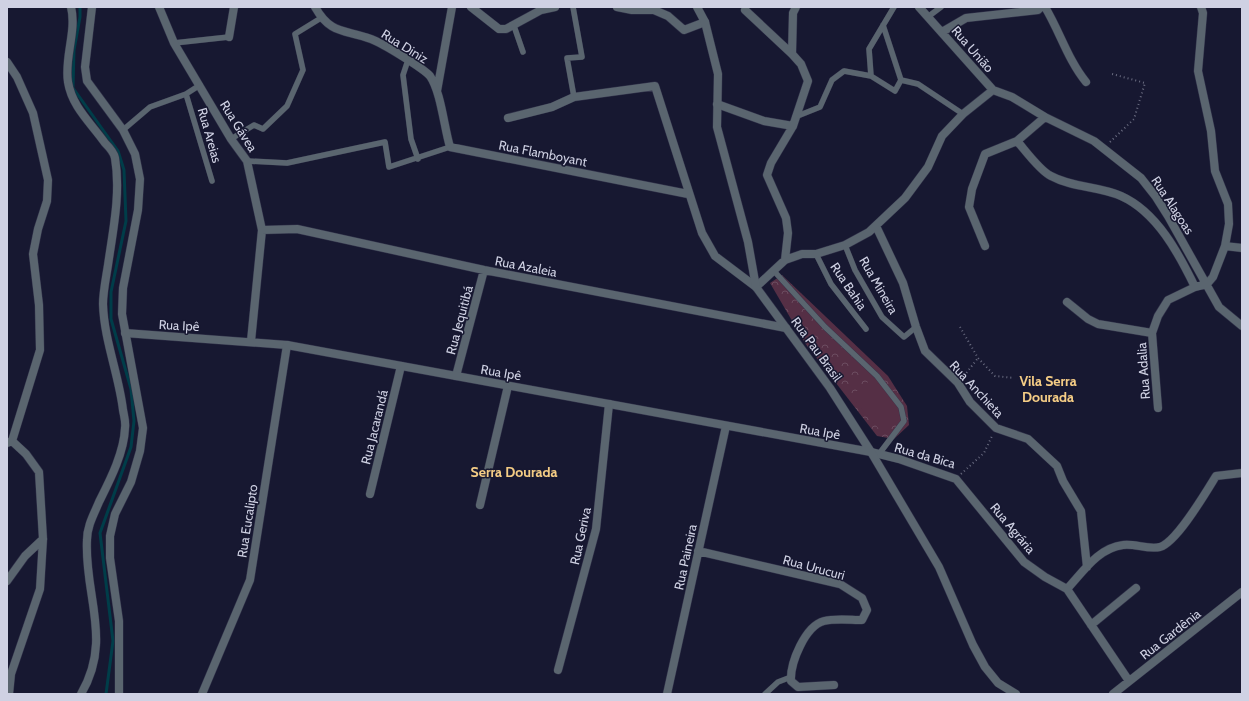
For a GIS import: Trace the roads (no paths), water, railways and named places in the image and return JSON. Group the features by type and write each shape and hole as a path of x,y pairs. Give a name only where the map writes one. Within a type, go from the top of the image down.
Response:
{"street":[{"path":"71,7 72,30 68,82 74,102 83,116 114,155 116,203 103,304 106,328 122,398 125,428 117,460 90,522 87,537 87,556 97,628 95,655 90,674 81,694"},
{"path":"92,7 85,67 87,81 123,130 135,154 140,179 138,210 123,288 122,314 139,399 143,428 138,457 131,482 115,514 110,536 110,558 119,621 119,694"},
{"name":"Rua Gávea","path":"159,7 174,43 231,139 247,160 262,230 251,341"},
{"path":"228,37 234,7"},
{"name":"Rua Diniz","path":"315,7 321,18 337,30 372,39 408,60 430,76 437,91"},
{"path":"450,147 444,128 437,91 452,7"},
{"path":"472,7 500,30 514,26 541,10 555,7"},
{"path":"616,7 654,10 668,16 684,30 705,22"},
{"path":"697,7 705,22 718,74 717,127 748,242 756,287"},
{"path":"792,54 793,12 796,7"},
{"name":"Rua União","path":"919,7 929,16 993,90"},
{"path":"942,32 966,18 1038,10 1041,7"},
{"path":"1045,7 1056,26 1076,70 1086,82"},
{"path":"1201,7 1203,13 1198,71 1211,131 1215,171 1228,204 1229,224 1225,246 1213,278 1207,284"},
{"path":"745,10 801,64 808,81 792,126 771,164 767,175 786,218 788,233 785,260"},
{"path":"7,62 17,77 33,113 48,180 47,201 38,229 33,254 39,305 40,350 9,442 26,454 39,472 43,539 40,589 11,674 9,694"},
{"name":"Rua Pau Brasil","path":"574,98 655,86 688,194 702,233 715,256 756,287 830,388 875,453 939,567 973,645 985,667 998,682 1016,694"},
{"path":"756,287 785,260 802,254 816,254 845,245 869,232 906,198 928,167 942,136 963,114 993,90"},
{"name":"Rua Alagoas","path":"993,90 1012,97 1045,117 1094,141 1141,178 1156,197 1219,307 1242,326"},
{"path":"508,118 552,106 574,98"},
{"path":"717,104 764,121 792,126"},
{"path":"985,246 969,207 972,189 985,154 1017,141 1045,117"},
{"path":"1017,141 1049,176 1065,182 1121,196 1136,205 1157,225 1177,251 1194,287"},
{"name":"Rua Flamboyant","path":"450,147 688,194"},
{"name":"Rua Anchieta","path":"876,226 903,282 916,327 925,351 958,383 970,402 996,428 1028,439 1057,466 1063,481 1081,512 1088,567"},
{"name":"Rua Azaleia","path":"262,230 297,229 484,270 786,328"},
{"path":"1225,246 1242,248"},
{"name":"Rua Jequitibá","path":"456,376 484,270"},
{"name":"Rua Adalia","path":"1158,408 1152,333 1158,316 1168,300 1194,287 1207,284"},
{"name":"Rua Adalia","path":"1067,302 1088,319 1098,324 1152,333"},
{"name":"Rua Ipê","path":"125,334 251,341 287,345 875,453"},
{"name":"Rua Eucalipto","path":"202,694 250,580 287,345"},
{"name":"Rua Jacarandá","path":"370,494 401,366"},
{"path":"480,505 508,386"},
{"name":"Rua Geriva","path":"558,670 596,529 609,404"},
{"name":"Rua Paineira","path":"667,694 726,426"},
{"name":"Rua da Bica","path":"875,453 899,459 956,479"},
{"path":"1066,589 1104,550 1123,545 1159,547 1171,540 1200,502 1216,476 1242,473"},
{"name":"Rua Agrária","path":"956,479 968,491 997,531 1024,562 1044,577 1066,589 1129,681"},
{"path":"7,581 25,556 43,539"},
{"name":"Rua Urucuri","path":"698,551 840,584 862,598 867,610 862,620 825,621 814,626 804,640 790,670 791,677"},
{"path":"1091,625 1136,588"},
{"name":"Rua Gardênia","path":"1113,694 1242,592"},
{"path":"791,677 791,681 798,687 834,685"}],"lane":[{"path":"573,7 582,57 568,58 574,98"},
{"path":"871,76 869,49 894,7"},
{"path":"929,16 941,7"},
{"path":"231,139 254,125 263,129 287,106 302,70 295,34 321,18"},
{"path":"795,117 820,107 832,80 844,71 871,76 895,91 901,80 883,24"},
{"path":"514,26 523,52"},
{"path":"174,43 228,37"},
{"path":"408,60 403,75 410,139 418,159"},
{"path":"901,80 918,84 963,114"},
{"name":"Rua Areias","path":"123,130 150,107 186,94 200,85"},
{"name":"Rua Areias","path":"186,94 212,181"},
{"path":"247,160 287,164 385,142 389,167 418,159 450,147"},
{"name":"Rua Mineira","path":"845,245 855,270 882,317 904,337 916,327"},
{"name":"Rua Bahia","path":"816,254 831,284 866,329"},
{"path":"773,270 825,327 877,376 901,407 904,421 875,453"},
{"path":"765,694 778,682 791,677"}],"waterway":[{"path":"80,7 80,17 74,50 73,88 118,151 124,170 126,221 111,292 111,319 131,389 134,421 131,447 100,533 113,641 106,694"}],"district":[{"name":"Vila Serra Dourada","path":"1048,390"},
{"name":"Serra Dourada","path":"514,472"}]}
